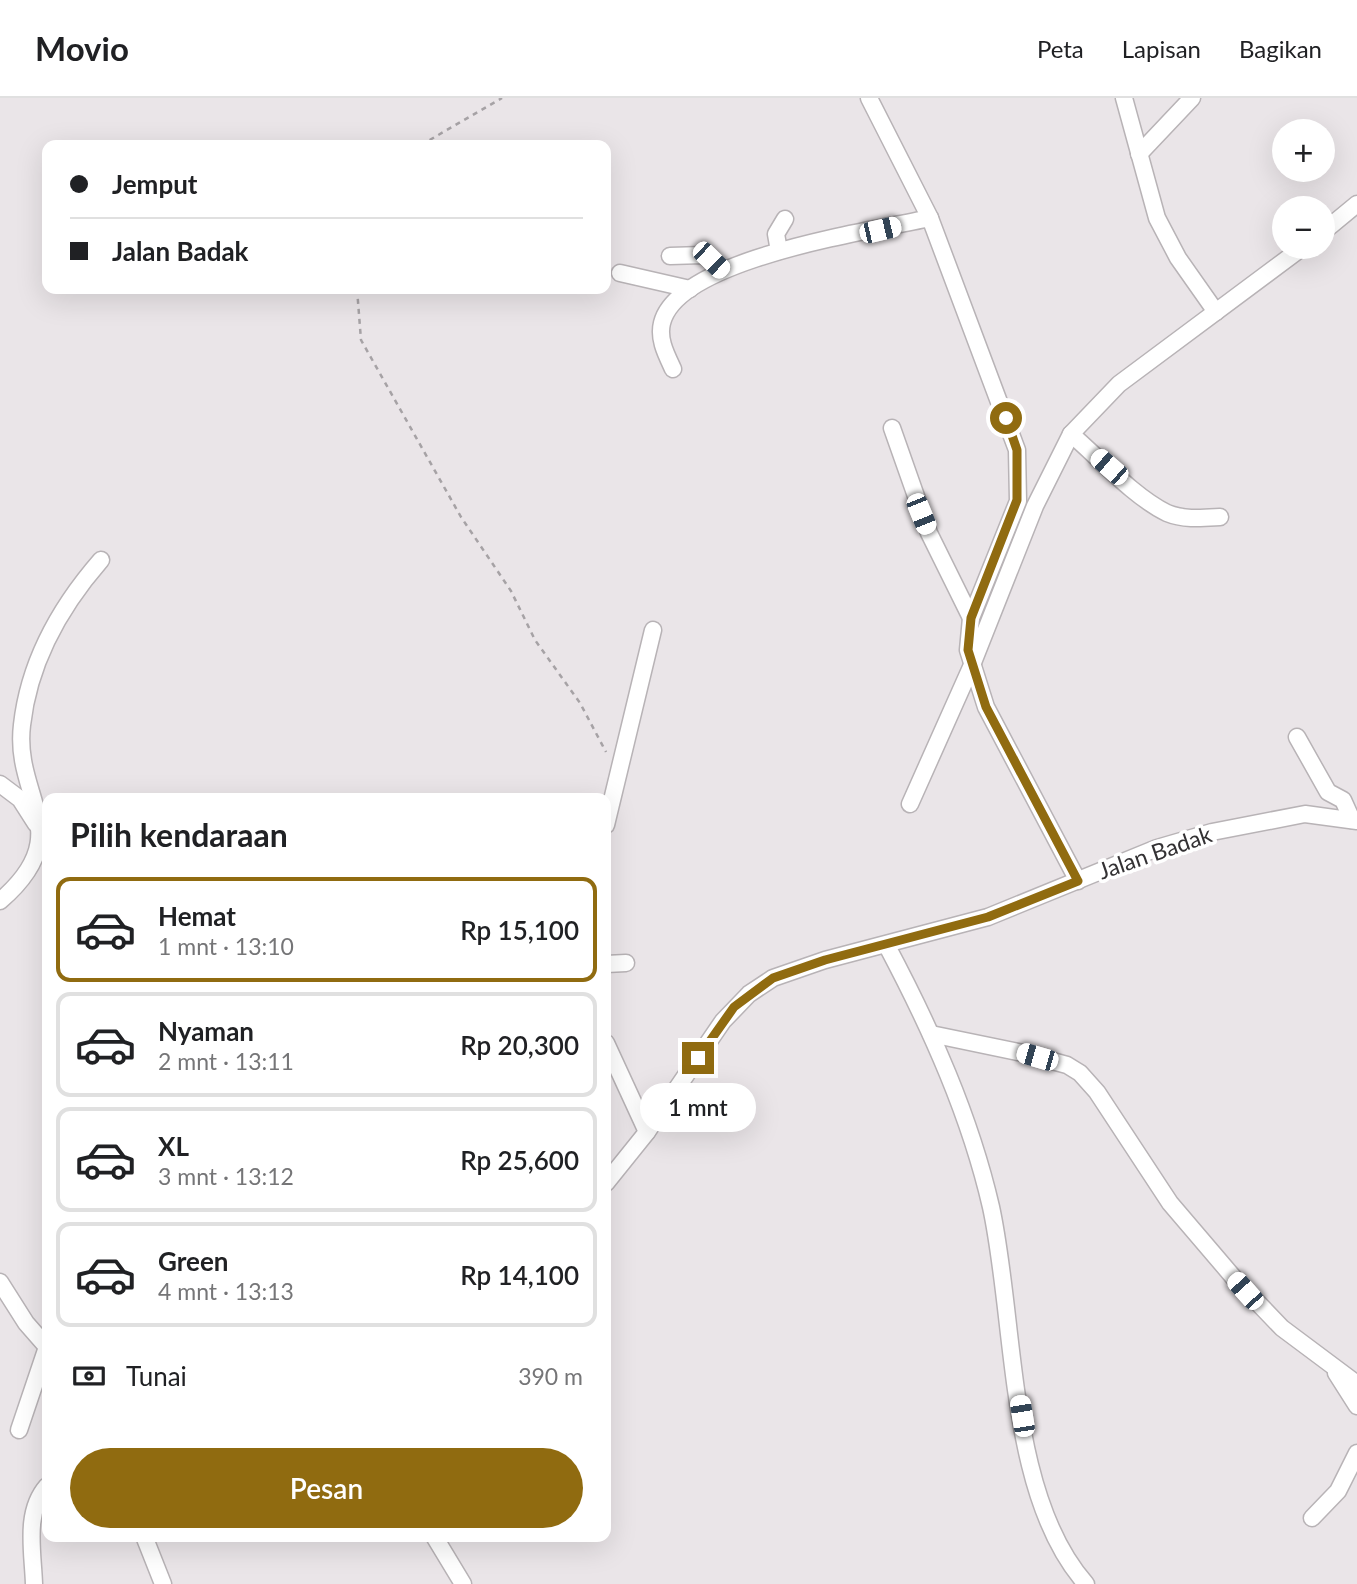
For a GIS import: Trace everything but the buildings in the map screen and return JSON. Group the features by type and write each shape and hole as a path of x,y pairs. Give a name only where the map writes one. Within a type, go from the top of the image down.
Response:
{"street":[{"path":"869,98 930,218 1003,407 1018,465 1017,500 971,618 967,641 986,707 1078,881"},
{"path":"1124,98 1147,190 1162,229 1216,312"},
{"path":"1139,154 1192,98"},
{"path":"1335,222 1357,204"},
{"path":"673,369 661,340 661,325 668,309 690,289 722,270 779,251 930,218"},
{"path":"779,251 776,233 785,219"},
{"path":"670,256 703,255 722,270"},
{"path":"911,804 972,665 1035,506 1071,434 1119,384 1287,259"},
{"path":"620,273 690,289"},
{"path":"892,428 929,533 971,618"},
{"path":"1071,434 1144,498 1168,513 1189,518 1220,517"},
{"path":"0,901 26,873 40,832 40,819 21,743 30,680 61,612 101,560"},
{"path":"611,805 653,630"},
{"path":"1297,737 1328,792 1343,800 1354,820"},
{"path":"0,784 20,799 40,832"},
{"name":"Jalan Badak","path":"611,1177 647,1132 723,1021 762,984 789,972 988,917 1157,848 1269,819 1305,814 1354,820"},
{"path":"887,946 931,1034 968,1131 989,1200 1030,1463 1043,1511 1061,1553 1086,1584"},
{"path":"611,964 626,963"},
{"path":"931,1034 1023,1053 1068,1065 1080,1073 1097,1092 1170,1203 1234,1278 1282,1328 1357,1384"},
{"path":"611,1054 647,1132"},
{"path":"0,1282 42,1340"},
{"path":"19,1430 42,1362"},
{"path":"1329,1362 1357,1406"},
{"path":"1312,1518 1338,1491 1357,1453"},
{"path":"34,1584 32,1519 42,1493"},
{"path":"146,1542 160,1583"},
{"path":"438,1542 463,1584"}],"path":[{"path":"430,140 502,98"},
{"path":"357,294 361,340 461,517 511,591 535,640 580,703 618,778"}],"route":[{"path":"698,1058 734,1007 773,978 825,960 933,934 988,917 1078,881 986,707 968,650 971,618 1017,500 1017,450 1006,418"}]}
